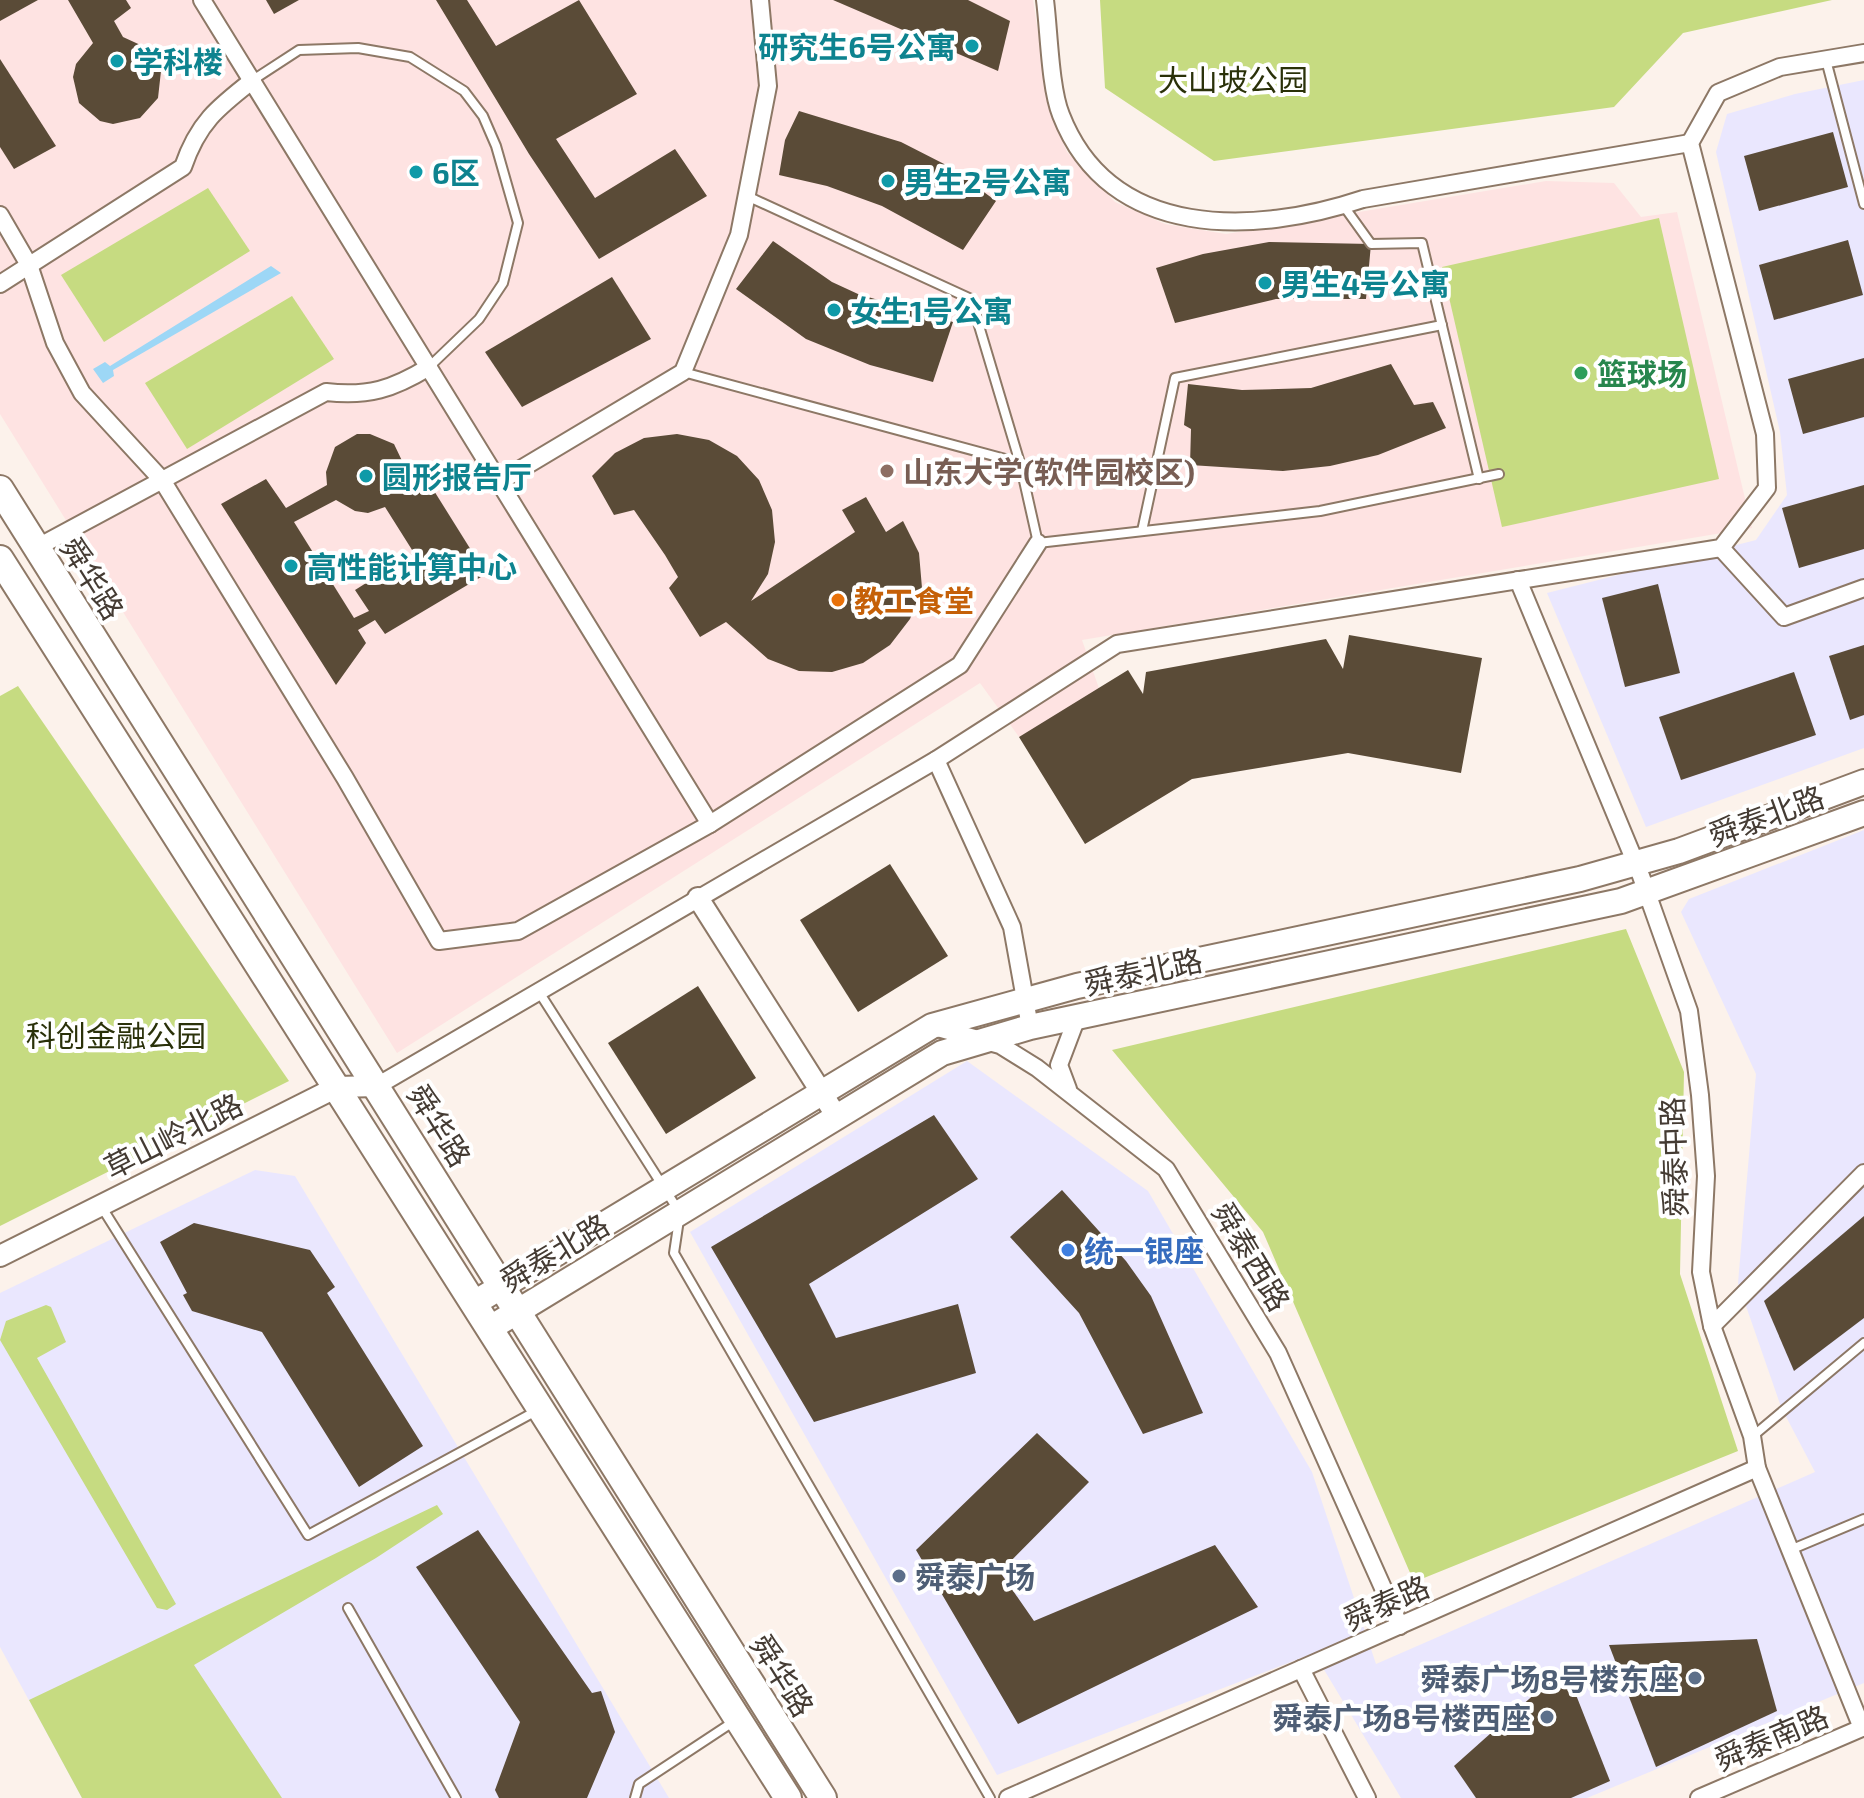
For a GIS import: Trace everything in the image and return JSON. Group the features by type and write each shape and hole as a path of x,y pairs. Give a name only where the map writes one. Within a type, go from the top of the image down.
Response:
{"main road":[{"name":"舜华路","path":"0,489 823,1798"},
{"name":"舜华路","path":"0,559 492,1327 788,1798"},
{"path":"476,1302 932,1026 1077,986 1580,879 1641,877 1864,782"},
{"name":"舜泰北路","path":"492,1327 942,1053 1030,1027 1606,904 1641,877 1864,813"}],"street":[{"path":"202,0 710,824"},
{"path":"499,482 683,372 739,235 768,86 760,0"},
{"path":"1045,0 1059,112 1077,149 1118,190 1168,214 1219,224 1326,211 1428,187 1690,143"},
{"path":"377,1086 936,760 1117,644 1721,548 1767,488 1765,434 1690,143 1718,93 1780,67 1864,53"},
{"path":"0,284 183,167 192,141 213,111 253,80"},
{"path":"0,215 29,265 55,343 82,393 162,480 345,778 439,941 518,931 710,824 960,665 1038,543"},
{"path":"36,548 326,392 358,396 401,384 429,367"},
{"path":"1721,548 1784,617 1864,588"},
{"name":"舜泰中路","path":"1518,580 1641,877 1689,1011 1706,1176 1701,1272 1712,1326 1752,1436"},
{"path":"936,760 1012,927 1030,1027"},
{"path":"698,898 837,1117"},
{"path":"1069,1090 1059,1065 1076,1020 1081,1017"},
{"name":"舜泰西路","path":"932,1026 1000,1045 1069,1090 1166,1169 1278,1353 1400,1626"},
{"name":"草山岭北路","path":"0,1256 337,1087 377,1086"},
{"path":"1712,1326 1864,1173"},
{"path":"1752,1436 1757,1468 1863,1728"},
{"name":"舜泰路","path":"1008,1798 1757,1468"},
{"path":"1301,1669 1367,1798"},
{"name":"舜泰南路","path":"1699,1798 1863,1728"}],"lane":[{"path":"253,80 299,50 358,48 410,57 464,91 483,116 496,146 518,223 503,283 479,319 429,367"},
{"path":"1826,59 1864,204"},
{"path":"747,196 971,299 1020,463 1038,543 1320,511 1499,474"},
{"path":"1343,205 1371,244 1422,243 1479,479"},
{"path":"1142,531 1175,378 1442,325"},
{"path":"683,372 1020,463"},
{"path":"538,991 680,1213 674,1253 990,1798"},
{"path":"101,1205 308,1535 543,1408"},
{"path":"1752,1436 1864,1343"},
{"path":"1790,1550 1864,1519"},
{"path":"348,1608 456,1798"},
{"path":"635,1798 639,1784 738,1718"}],"shaded area":[{"name":"山东大学(软件园校区)","path":"0,0 1033,0 1051,115 1067,152 1115,202 1165,224 1226,234 1546,181 1614,183 1641,217 1677,212 1752,528 1082,640 1101,694 1019,737 980,683 397,1053 0,414"},
{"path":"1864,80 1864,748 1646,827 1547,593 1756,540 1787,495 1780,432 1716,152 1727,114 1795,94"},
{"name":"舜泰广场","path":"1864,830 1864,1683 1587,1798 1401,1798 1314,1653 997,1775 690,1232 967,1061 1148,1191 1312,1472 1376,1664 1815,1472 1781,1407 1738,1283 1756,1074 1681,912 1689,899"},
{"path":"255,1170 295,1176 669,1798 82,1798 0,1647 0,1293"}],"green space":[{"name":"大山坡公园","path":"1100,0 1832,0 1683,33 1614,107 1214,161 1105,88"},
{"path":"208,188 250,251 104,342 61,275"},
{"name":"篮球场","path":"1659,218 1719,479 1502,527 1442,267"},
{"path":"292,296 334,359 187,449 145,383"},
{"name":"科创金融公园","path":"18,686 289,1081 0,1226 0,696"},
{"path":"1626,929 1684,1072 1680,1274 1738,1451 1414,1582 1263,1232 1112,1050"},
{"path":"46,1305 51,1307 66,1342 37,1358 176,1604 167,1610 157,1608 0,1340 6,1321"},
{"path":"437,1505 443,1514 376,1558 194,1665 282,1798 82,1798 29,1700"}],"water":[{"path":"271,266 281,273 113,370 114,376 103,383 93,369 105,362 110,366"}],"building":[{"path":"0,0 38,0 0,21"},
{"name":"学科楼","path":"68,0 126,0 131,8 114,21 123,37 147,48 161,71 158,98 140,118 113,124 100,121 79,103 73,77 76,64 93,43"},
{"path":"266,0 299,0 274,14"},
{"path":"436,0 467,0 496,46 579,0 637,94 556,139 595,198 675,149 707,196 599,259 529,154"},
{"name":"研究生6号公寓","path":"833,0 968,0 1010,21 998,71"},
{"path":"0,59 56,146 14,169 0,147"},
{"name":"男生2号公寓","path":"799,111 901,142 950,167 996,201 963,250 882,206 827,186 779,175 785,140"},
{"path":"1833,132 1848,187 1759,211 1744,156"},
{"path":"1848,240 1863,295 1774,320 1759,265"},
{"name":"女生1号公寓","path":"773,241 832,282 858,294 953,322 933,382 870,365 806,339 736,289"},
{"name":"男生4号公寓","path":"1269,242 1371,244 1366,299 1276,299 1175,323 1156,268 1203,254"},
{"path":"612,277 651,339 522,407 485,352"},
{"path":"1864,358 1864,417 1803,434 1788,379"},
{"path":"1391,364 1414,405 1433,402 1446,428 1378,455 1330,466 1283,471 1190,465 1191,429 1184,425 1188,384 1242,390 1311,388"},
{"path":"357,434 370,434 394,444 405,467 400,493 426,478 486,574 385,634 375,620 358,630 366,643 336,685 221,504 266,479 286,508 327,485 326,472 335,447","holes":["336,500 355,511 368,513 385,507 414,553 355,590 369,611 354,618 294,522"]},
{"path":"677,434 709,440 737,456 759,480 772,510 775,542 768,574 751,601 855,532 842,510 866,497 886,532 903,521 919,553 922,588 910,619 890,645 863,663 832,672 799,671 768,659 726,622 700,637 669,588 678,577 665,555 634,510 614,515 592,476 615,453 644,438"},
{"path":"1864,485 1864,549 1799,568 1782,508"},
{"path":"1658,584 1680,673 1625,687 1602,598"},
{"path":"1349,635 1482,658 1461,773 1348,753 1192,779 1085,844 1019,737 1128,670 1143,694 1146,672 1326,639 1343,669"},
{"path":"1864,645 1864,715 1850,720 1829,656"},
{"path":"1794,672 1816,735 1681,780 1659,717"},
{"path":"890,864 948,956 858,1012 800,920"},
{"path":"698,986 756,1078 666,1134 608,1043"},
{"path":"934,1115 978,1179 809,1284 836,1338 958,1304 976,1373 814,1422 711,1247"},
{"path":"1062,1190 1126,1261 1151,1296 1203,1413 1143,1434 1079,1313 1010,1237"},
{"path":"1864,1216 1864,1318 1794,1371 1764,1301"},
{"path":"194,1223 310,1250 335,1287 327,1293 423,1446 359,1487 262,1332 192,1311 183,1295 187,1293 160,1242"},
{"path":"1037,1433 1089,1482 1000,1572 1034,1621 1215,1545 1258,1607 1018,1724 916,1550"},
{"path":"478,1530 592,1693 601,1691 615,1732 587,1798 499,1798 495,1790 520,1722 416,1567"},
{"name":"舜泰广场8号楼东座","path":"1757,1639 1777,1711 1656,1767 1609,1645"},
{"name":"舜泰广场8号楼西座","path":"1565,1667 1610,1781 1571,1798 1476,1798 1454,1766"}],"place":[{"name":"研究生6号公寓","path":"972,46"},
{"name":"学科楼","path":"117,61"},
{"name":"6区","path":"416,172"},
{"name":"男生2号公寓","path":"888,181"},
{"name":"男生4号公寓","path":"1265,283"},
{"name":"女生1号公寓","path":"834,310"},
{"name":"篮球场","path":"1581,373"},
{"name":"山东大学(软件园校区)","path":"887,471"},
{"name":"圆形报告厅","path":"366,476"},
{"name":"高性能计算中心","path":"291,566"},
{"name":"教工食堂","path":"838,600"},
{"name":"统一银座","path":"1068,1250"},
{"name":"舜泰广场","path":"899,1576"},
{"name":"舜泰广场8号楼东座","path":"1695,1678"},
{"name":"舜泰广场8号楼西座","path":"1547,1717"}]}
